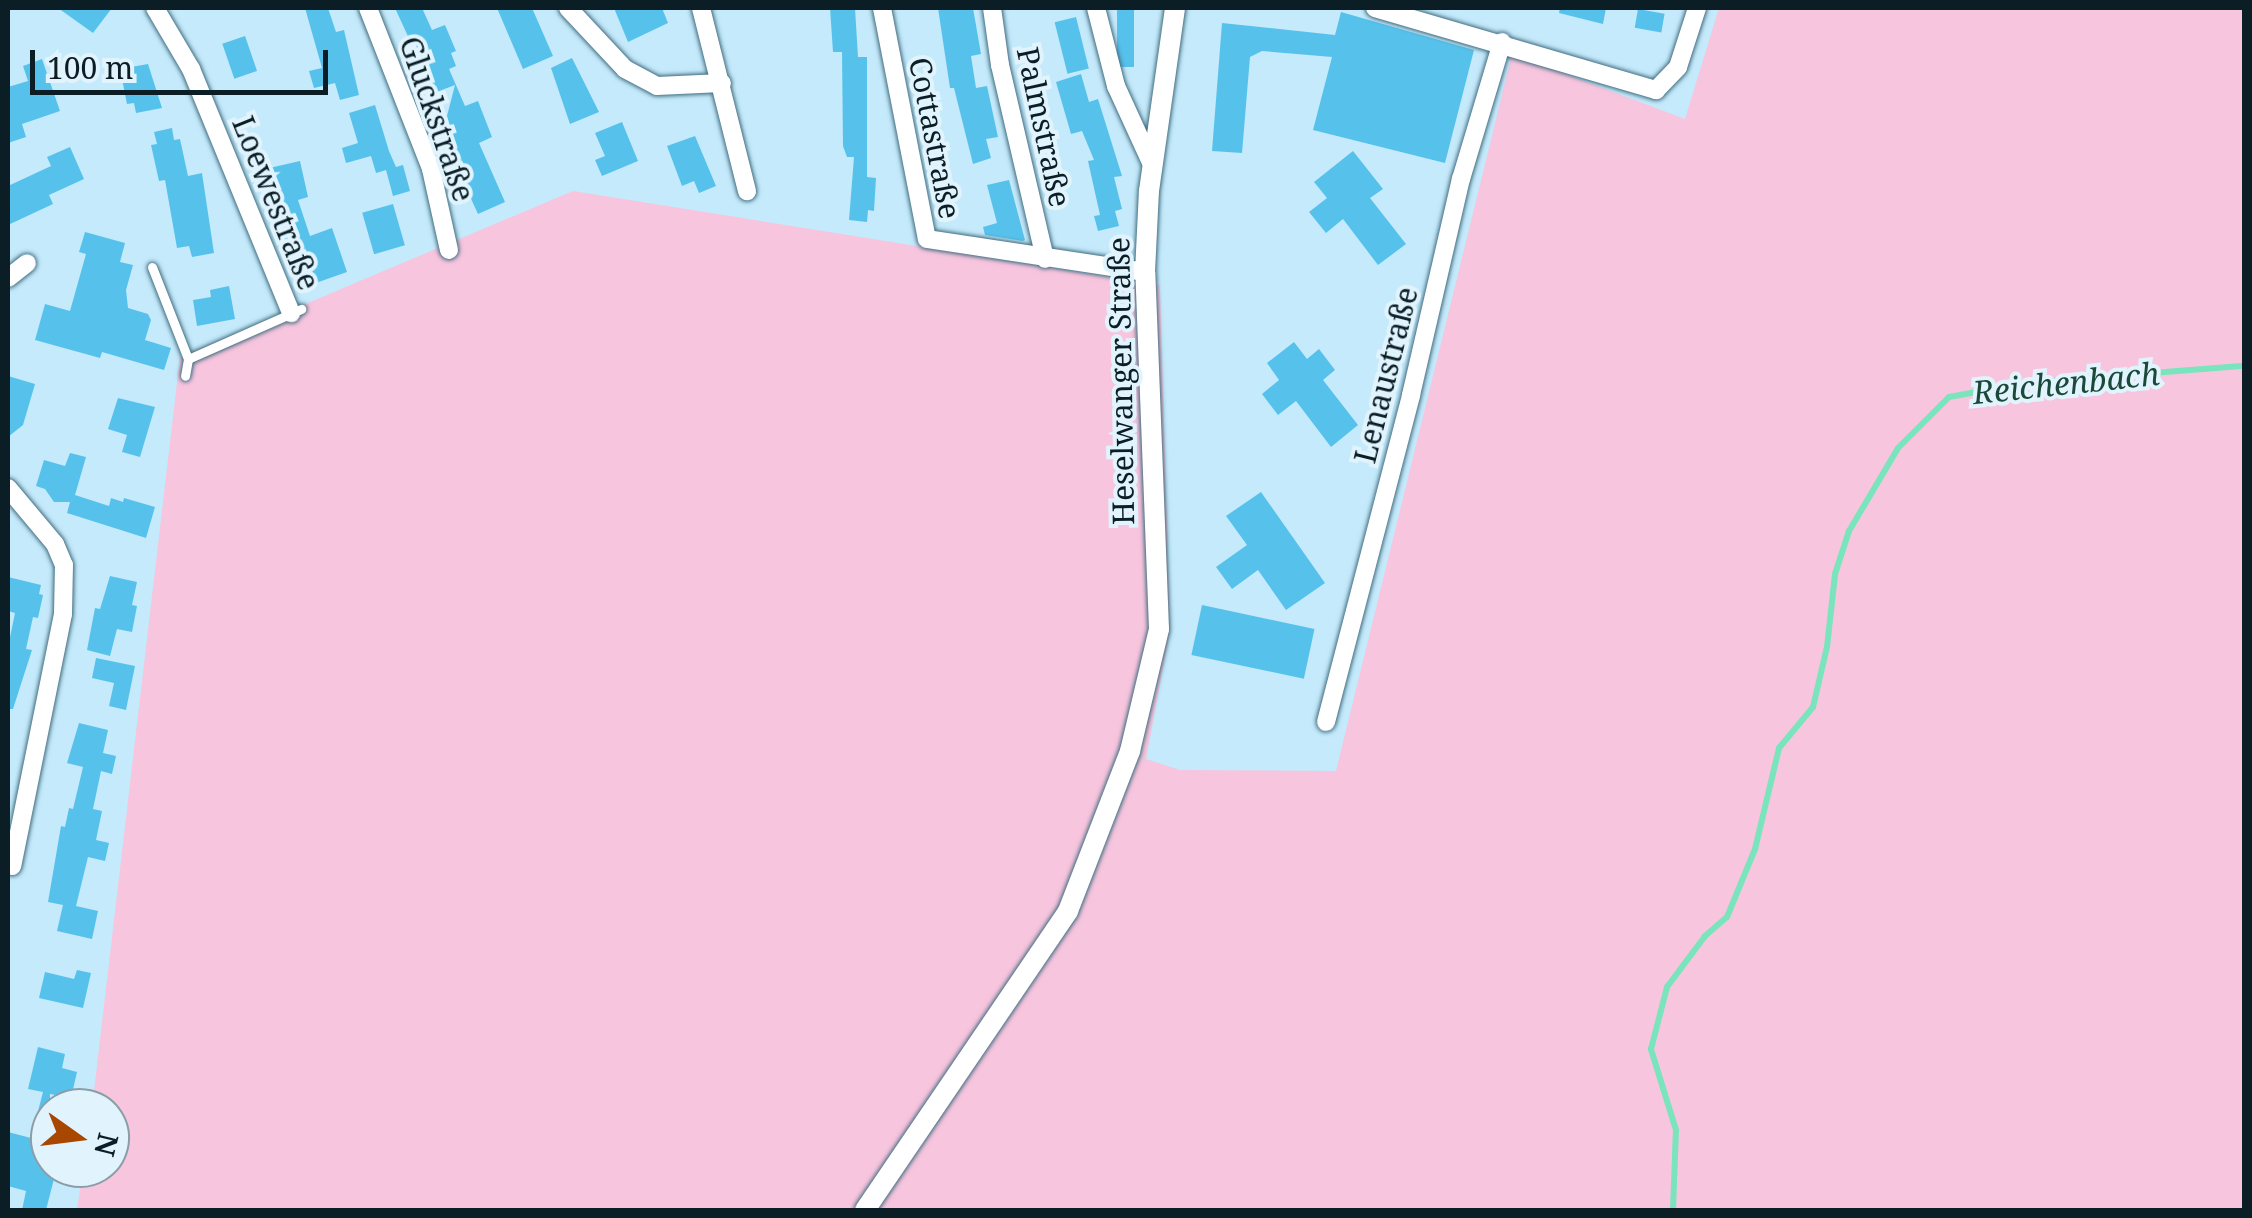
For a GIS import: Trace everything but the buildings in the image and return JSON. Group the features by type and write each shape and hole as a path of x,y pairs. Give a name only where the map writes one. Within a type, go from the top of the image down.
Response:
{"street":[{"name":"Loewestraße","path":"155,8 191,70 296,311"},
{"name":"Gluckstraße","path":"368,8 430,169 449,250"},
{"path":"568,8 625,69 657,86 722,83"},
{"path":"701,8 747,192"},
{"name":"Cottastraße","path":"882,8 927,239 1145,272"},
{"name":"Palmstraße","path":"992,8 1000,65 1045,259"},
{"path":"1096,8 1116,86 1153,166"},
{"name":"Heselwanger Straße","path":"865,1210 1068,911 1130,751 1159,629 1145,272 1153,166 1175,8"},
{"path":"1374,8 1502,42 1656,90 1678,66 1697,8"},
{"name":"Lenaustraße","path":"1326,722 1411,396 1462,179 1502,42"},
{"path":"8,278 28,263"},
{"path":"8,488 55,544 64,565 63,614 12,866"}],"lane":[{"path":"152,267 188,359 186,376"},
{"path":"188,359 296,311"}],"shaded area":[{"path":"1719,8 2244,11 2244,1210 77,1210 80,1188 130,1188 130,1088 94,1088 180,357 573,191 1160,285 1170,631 1146,759 1180,770 1336,771 1512,54 1685,119"}],"waterway":[{"name":"Reichenbach","path":"1673,1210 1676,1130 1651,1049 1667,987 1705,936 1727,917 1755,849 1779,748 1813,707 1827,647 1835,574 1849,531 1898,448 1949,397 2026,383 2244,366"}]}
